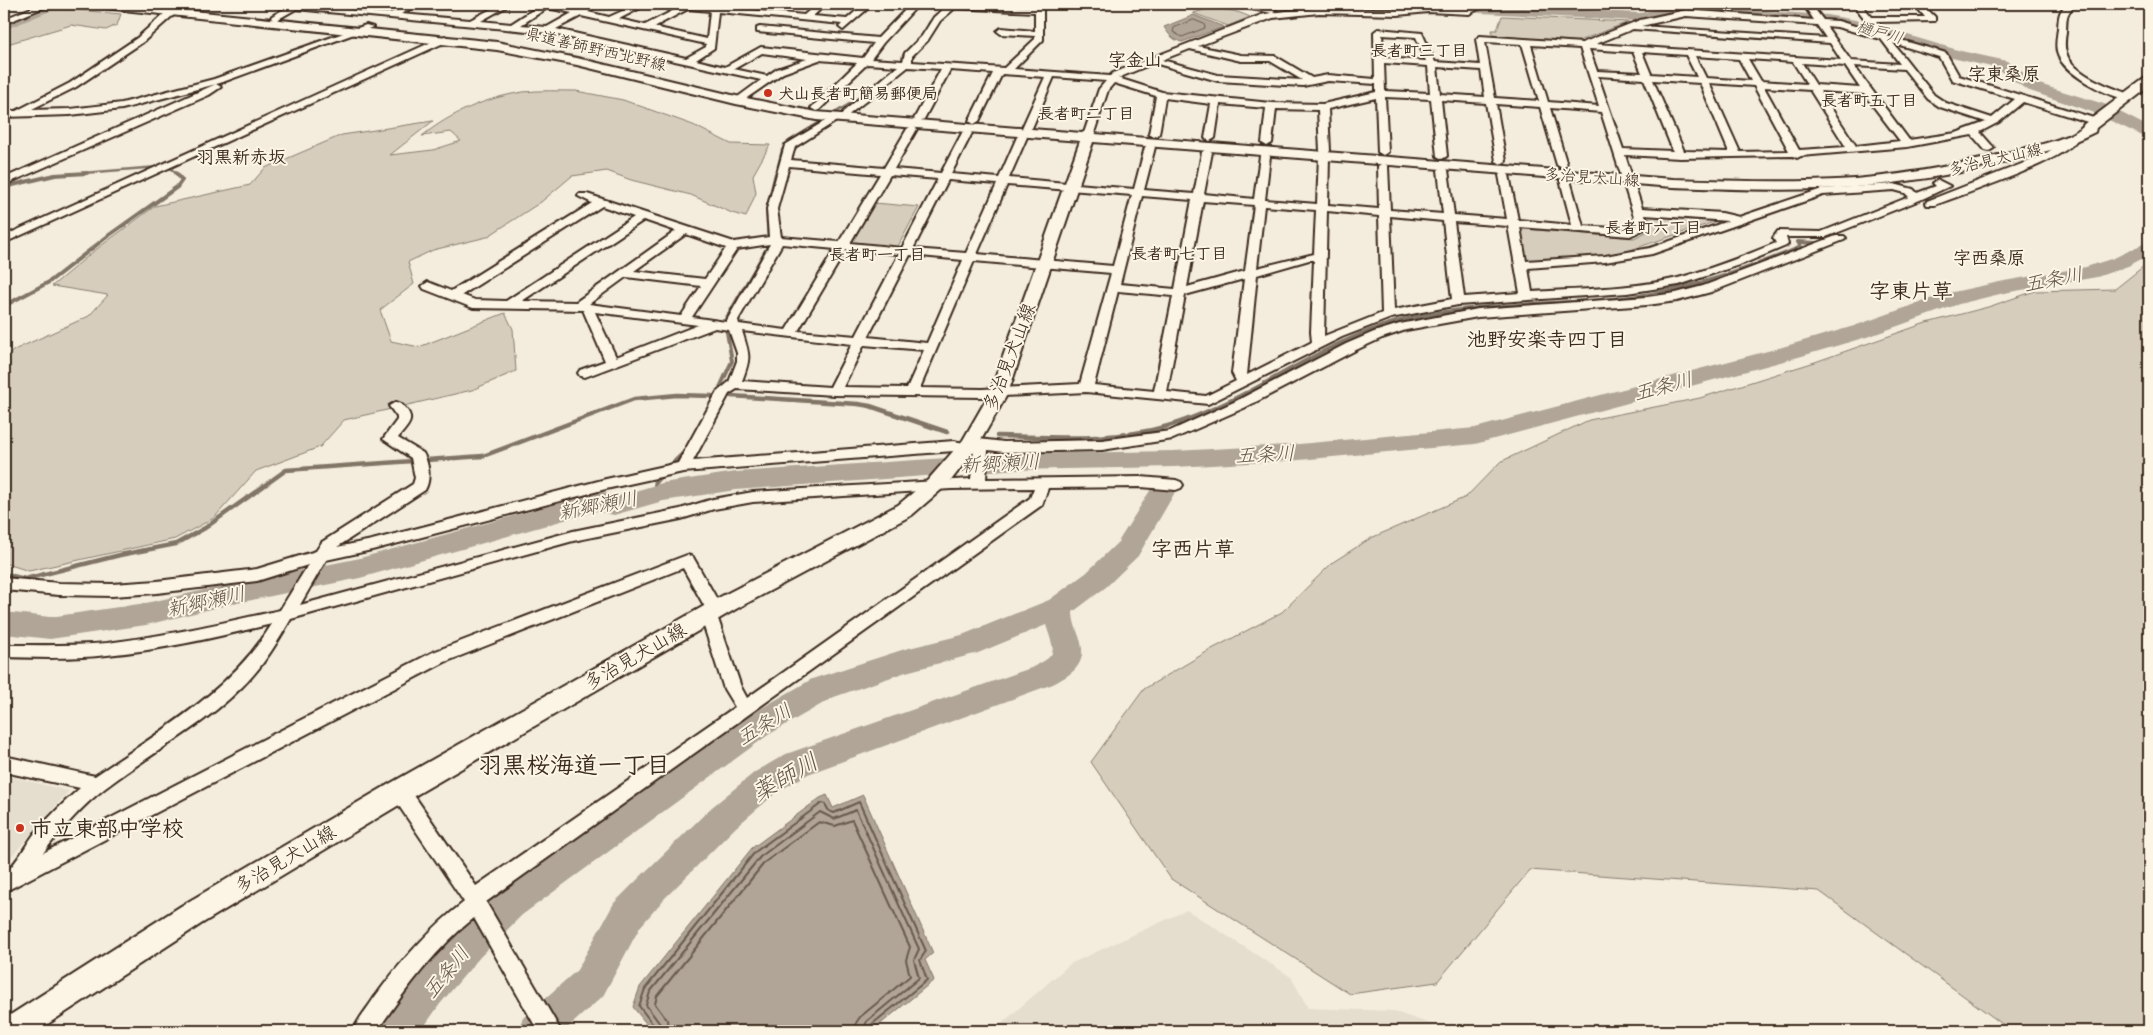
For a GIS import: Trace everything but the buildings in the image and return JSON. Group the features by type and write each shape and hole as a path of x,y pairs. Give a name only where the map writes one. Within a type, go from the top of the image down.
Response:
{"main road":[{"name":"県道善師野西北野線","path":"95,4 179,8 364,29 481,38 546,48 741,98 774,110 1088,135"},
{"name":"県道善師野西北野線","path":"128,4 274,18 543,53 741,98"},
{"name":"多治見犬山線","path":"1997,153 2073,138 2090,130 2149,81"},
{"name":"県道善師野西北野線","path":"832,114 915,124 1088,135"},
{"name":"多治見犬山線","path":"12,1031 191,915 400,791 712,612 904,510 938,482 974,447 999,392 1088,135 1729,185 1792,185 1854,183 1908,176 2056,139 2101,119"}],"street":[{"path":"4,22 48,4"},
{"path":"270,4 297,5 548,30 768,79"},
{"path":"335,10 345,4"},
{"path":"393,15 416,4"},
{"path":"472,22 507,4"},
{"path":"514,26 544,4 711,43"},
{"path":"548,30 596,4"},
{"path":"612,19 644,4"},
{"path":"761,50 758,21 768,4"},
{"path":"807,17 822,4"},
{"path":"833,36 869,4"},
{"path":"832,114 866,60 915,4"},
{"path":"585,373 724,325 732,320 776,245 771,240 772,209 790,144 906,63 908,55 925,38 937,19 953,4 1041,7 1039,40 1034,47 1002,72 974,121"},
{"path":"1237,4 1275,9 1359,13 1478,7"},
{"path":"1317,10 1336,4"},
{"path":"1456,4 1478,7"},
{"path":"1676,4 1678,6 1818,19 1879,32 1943,55 1954,78 2101,119"},
{"path":"1807,4 1867,91 1907,144"},
{"path":"1857,4 1931,97 1943,105 1993,121"},
{"path":"1870,20 1932,19 1918,4"},
{"path":"2071,4 2063,12 2061,52 2068,65 2090,81 2130,98"},
{"path":"274,18 297,5"},
{"path":"646,28 687,6 849,22"},
{"path":"4,121 73,85 140,40 179,8"},
{"path":"688,61 710,48 714,9"},
{"path":"1088,135 1104,89 1111,79 1126,70 1244,24 1275,9"},
{"path":"1584,46 1626,28 1677,14 1715,9"},
{"path":"1626,28 1834,41"},
{"path":"4,114 70,112 122,106 217,81 364,29"},
{"path":"760,30 880,42"},
{"path":"1001,31 1040,34"},
{"path":"1383,152 1378,32 1419,35 1432,64 1442,156"},
{"path":"4,240 445,39"},
{"path":"1501,161 1480,39 1908,67"},
{"path":"1526,42 1562,165"},
{"path":"1190,46 1230,57 1272,58 1312,82"},
{"path":"785,163 1630,232 1643,227 1584,46"},
{"path":"1636,49 1680,155"},
{"path":"726,70 761,50 822,58 1111,79 1161,95 1271,106 1323,107 1380,94 1435,96 1603,109"},
{"path":"1689,52 1736,155"},
{"path":"1742,56 1797,155"},
{"path":"741,98 780,71 822,58"},
{"path":"1151,60 1218,78 1303,83 1328,78 1380,82"},
{"path":"1379,60 1484,68"},
{"path":"1796,60 1853,150"},
{"path":"790,334 947,68"},
{"path":"1592,73 1867,91"},
{"path":"912,392 969,257 1050,75"},
{"path":"4,182 206,94 219,85 217,81"},
{"path":"1154,134 1161,95"},
{"path":"1618,152 1680,155 1797,155 1907,144 1974,130 1993,121 2022,98"},
{"path":"1210,138 1216,102"},
{"path":"1266,142 1271,106"},
{"path":"1319,343 1317,332 1324,154 1323,107"},
{"path":"1974,130 1997,153 2017,169"},
{"path":"834,391 967,133"},
{"path":"4,584 112,590 157,587 257,574 319,556 671,470 944,446 1047,447 1102,445 1173,435 1222,413 1378,335 1433,320 1478,312 1647,301 1679,297 1707,289 2046,158 2071,142 2073,138"},
{"path":"1086,388 1150,147"},
{"path":"1160,395 1207,152"},
{"path":"1243,382 1240,373 1265,156"},
{"path":"1383,166 1388,315"},
{"path":"1443,170 1458,302"},
{"path":"1504,175 1527,296"},
{"path":"1565,180 1578,228"},
{"path":"735,384 834,391 912,392 999,392 1086,388 1208,400 1319,343 1388,315 1458,302 1628,289 1695,277 1782,244 1779,238 1782,234 1822,235 1944,186 1938,182"},
{"path":"1521,265 1605,260 1652,252 1822,192 1894,187 1909,191 1916,198"},
{"path":"583,196 733,246 771,240 1117,270"},
{"path":"452,296 601,202"},
{"path":"1638,211 1722,216 1741,220"},
{"path":"511,303 643,216"},
{"path":"584,306 623,273 685,230"},
{"path":"684,320 733,246"},
{"path":"1113,287 1180,293 1309,257 1320,257"},
{"path":"623,273 707,283"},
{"path":"428,286 473,304 511,303 584,306 790,334 930,347"},
{"path":"584,306 589,312 612,363"},
{"path":"671,470 724,392 735,384 743,361 743,353 737,330 724,325"},
{"path":"11,879 52,828 98,784 197,715 237,682 270,642 319,556 327,546 420,487 420,463 390,439 404,420 404,416 396,406"},
{"path":"974,447 978,479"},
{"path":"4,651 107,650 149,644 573,536 681,514 713,504 753,497 978,479 1043,482 1141,482 1176,485"},
{"path":"364,1031 429,945 455,920 477,906 745,709 1037,501 1043,482"},
{"path":"11,879 440,657 686,561 712,612 733,689 745,709"},
{"path":"4,764 98,784"},
{"path":"400,791 477,906 550,1031"}],"shaded area":[{"path":"58,8 121,14 117,25 106,30 71,25 4,45 4,27 41,11"},
{"path":"1208,9 1229,10 1250,17 1228,26 1193,13"},
{"path":"1502,16 1629,22 1573,43 1494,38 1492,30 1497,30"},
{"path":"576,91 623,100 693,125 731,144 770,145 753,175 756,193 746,217 691,195 631,180 607,171 572,176 541,202 487,237 433,250 408,262 414,284 380,310 391,341 419,347 505,313 513,329 516,371 472,390 344,420 320,447 256,471 214,518 175,539 29,571 4,563 4,359 14,350 89,316 108,295 52,286 94,251 155,206 250,185 265,168 342,135 433,121 390,155 433,150 461,141 451,132 422,136 445,120 482,102 523,92"},
{"path":"875,203 919,207 897,248 851,244"},
{"path":"1648,214 1720,220 1615,255 1526,261 1520,230 1634,238 1652,229"},
{"path":"2149,262 2149,1031 2012,1031 1819,891 1530,870 1437,982 1350,994 1171,879 1091,762 1144,689 1210,650 1282,612 1333,562 1371,538 1466,497 1500,462 1589,420 1700,398 1815,362 1923,324 1988,307 2035,291 2115,289"},
{"name":"市立東部中学校","path":"4,775 69,791 4,865"},
{"path":"1187,910 1291,977 1308,1008 1392,1011 1452,1031 993,1031 1070,964"}],"water":[{"path":"1194,15 1224,27 1182,42 1172,37 1164,27"},
{"path":"827,795 833,808 863,795 933,953 925,960 934,980 872,1031 652,1031 633,1007 640,987 752,848 820,798"}],"waterway":[{"path":"4,26 55,4"},
{"name":"樋戸川","path":"1413,4 1419,6 1640,17 1675,9 1827,19 1856,24 1958,55 2001,64 2033,87 2098,108 2149,134"},
{"path":"926,31 929,23 937,15"},
{"path":"878,83 902,60 903,55 909,49"},
{"path":"776,174 782,150 789,141 864,95"},
{"path":"71,174 158,167"},
{"path":"170,168 176,174"},
{"path":"71,174 87,173"},
{"path":"717,394 732,361 725,321 769,245 767,210 776,173"},
{"path":"4,187 55,175 71,174"},
{"path":"4,306 49,282 108,236 177,187 182,180 176,174"},
{"path":"1243,395 1346,340 1389,324 1466,309 1604,300 1653,294 1718,278 1760,264 1801,247 1798,242 1816,243"},
{"name":"新郷瀬川","path":"4,623 50,628 146,614 227,595 360,568 596,502 604,501 608,505 614,506 662,492 736,481 1006,462 1174,459 1288,453 1475,436 1787,353 1862,331 1952,299 2004,287 2090,273 2121,262 2149,247"},
{"path":"997,436 1083,437 1147,431 1188,419 1246,393"},
{"path":"4,574 25,579 120,555 176,544 205,528 286,470 483,456 634,399 677,395 712,396"},
{"path":"731,396 858,404 870,406 947,432"},
{"path":"668,468 688,449"},
{"path":"662,492 655,487 656,481 663,474"},
{"name":"五条川","path":"1059,608 1096,580 1128,549 1165,487"},
{"name":"五条川","path":"398,1031 427,991 467,945 510,903 757,726 823,688 905,661 968,645 1059,608"},
{"name":"薬師川","path":"536,1031 590,983 627,915 724,817 766,782 797,764 1042,676 1060,667 1065,660 1067,646 1060,624 1059,608"}],"place":[{"name":"犬山長者町簡易郵便局","path":"768,93"},
{"name":"市立東部中学校","path":"20,828"}],"district":[{"name":"長者町三丁目","path":"1419,50"},
{"name":"字金山","path":"1135,60"},
{"name":"字東桑原","path":"2004,74"},
{"name":"長者町五丁目","path":"1869,100"},
{"name":"長者町二丁目","path":"1086,113"},
{"name":"羽黒新赤坂","path":"241,157"},
{"name":"長者町六丁目","path":"1653,227"},
{"name":"長者町七丁目","path":"1179,253"},
{"name":"長者町一丁目","path":"877,254"},
{"name":"字西桑原","path":"1989,258"},
{"name":"字東片草","path":"1911,291"},
{"name":"池野安楽寺四丁目","path":"1547,339"},
{"name":"字西片草","path":"1193,549"},
{"name":"羽黒桜海道一丁目","path":"574,765"}]}
